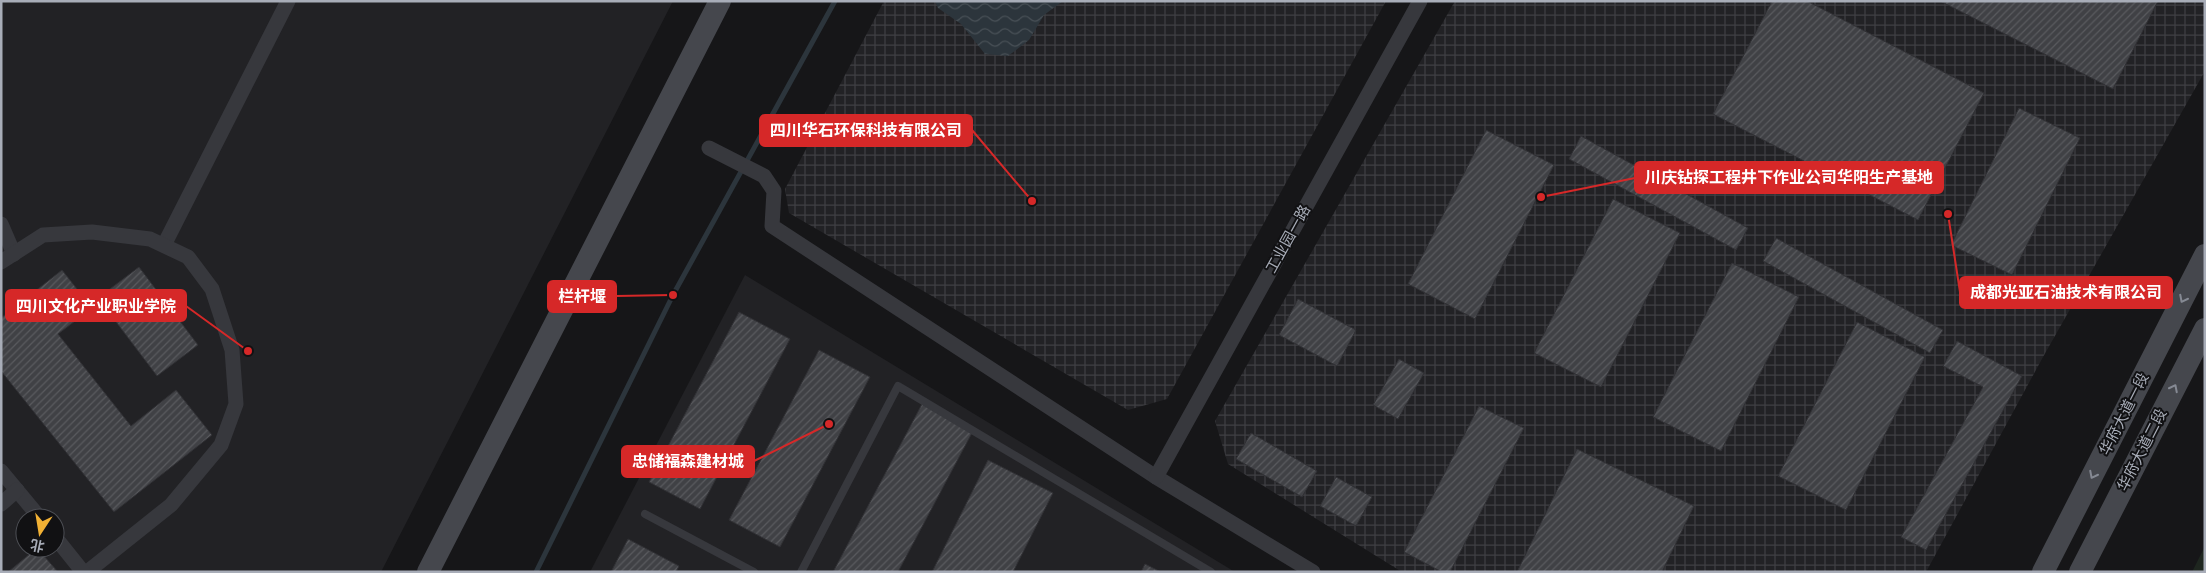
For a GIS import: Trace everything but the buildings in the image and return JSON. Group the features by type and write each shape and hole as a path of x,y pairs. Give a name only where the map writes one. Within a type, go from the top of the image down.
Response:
{"street":[{"path":"164,245 288,1"},
{"path":"428,572 720,1"},
{"name":"工业园一路","path":"1156,477 1420,1"},
{"path":"709,148 764,176 774,191 772,226 1156,477 1313,572"},
{"path":"1,224 8,258 43,235 92,232 150,239 188,257 212,289 232,350 236,404 221,445 171,505 85,572 65,549"},
{"name":"华府大道一段","path":"2044,572 2205,255"},
{"name":"华府大道二段","path":"2080,572 2205,329"},
{"path":"1,470 32,508"},
{"path":"1,504 17,490"}],"lane":[{"path":"801,572 898,386 1211,572"},
{"path":"644,514 754,572"}],"shaded area":[{"path":"1,1 673,1 381,572 1,572"},
{"path":"884,1 1386,1 1167,399 1128,410 789,213 785,189"},
{"path":"1455,1 2205,1 2205,71 2043,357 1926,572 1402,572 1228,464 1215,421"},
{"path":"745,275 1235,572 590,572"},
{"path":"2205,546 2205,572 2192,572"}],"water":[{"path":"935,1 1063,1 1044,15 1029,40 1008,56 985,54 961,24 938,8"}],"waterway":[{"path":"536,572 673,295 835,1"}],"place":[{"name":"川庆钻探工程井下作业公司华阳生产基地","path":"1541,197"},
{"name":"四川华石环保科技有限公司","path":"1032,201"},
{"name":"成都光亚石油技术有限公司","path":"1948,214"},
{"name":"栏杆堰","path":"673,295"},
{"name":"四川文化产业职业学院","path":"248,351"},
{"name":"忠储福森建材城","path":"829,424"}]}
